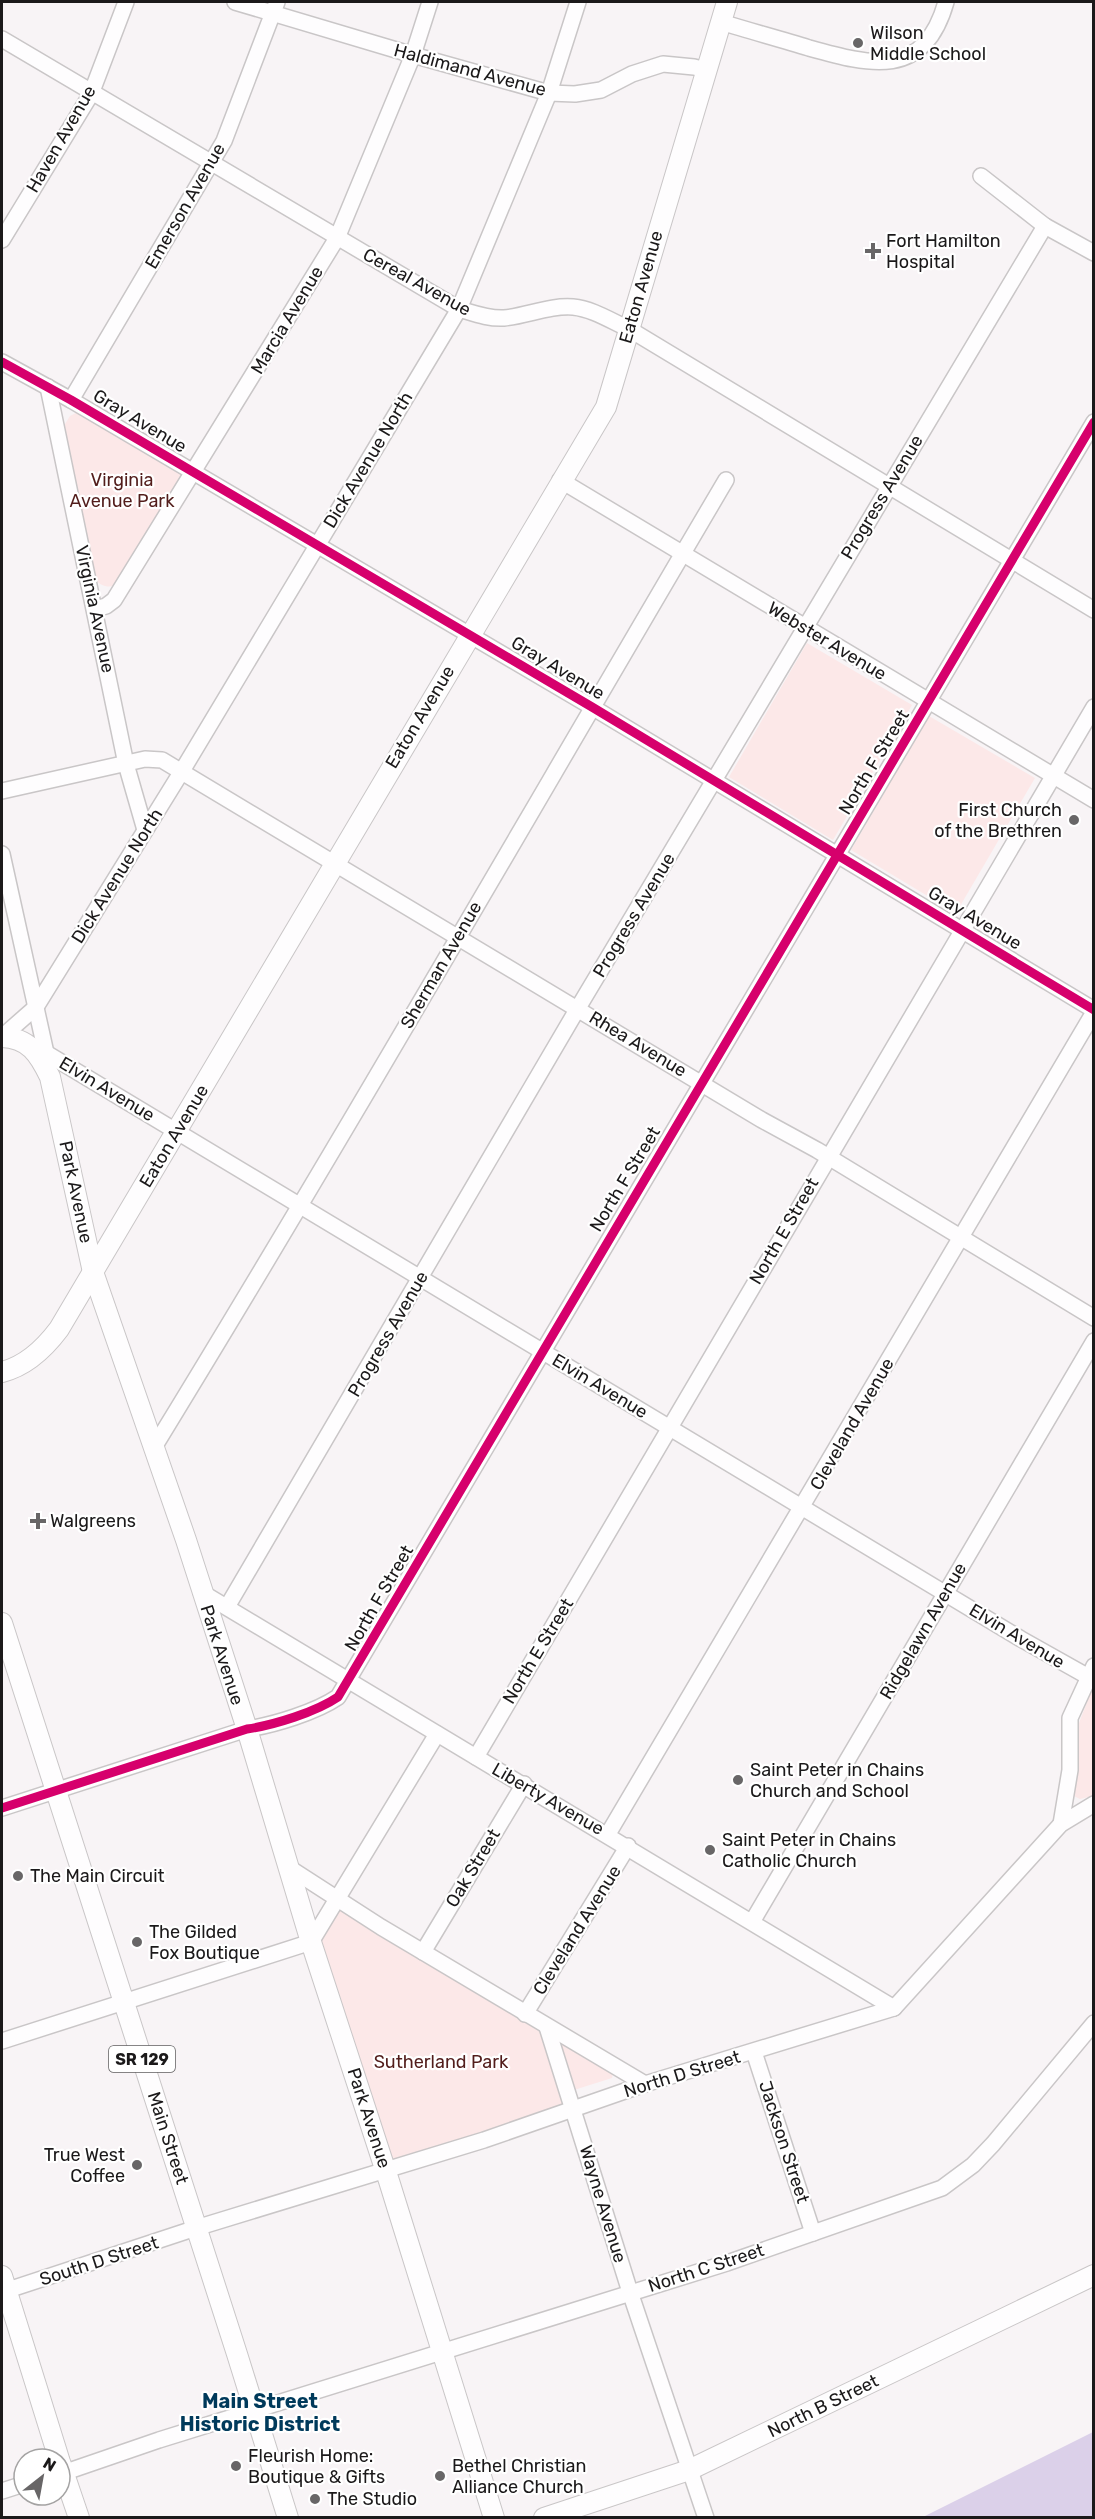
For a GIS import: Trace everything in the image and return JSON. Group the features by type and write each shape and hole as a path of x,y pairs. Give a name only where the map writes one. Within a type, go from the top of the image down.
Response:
{"main road":[{"name":"Eaton Avenue","path":"2,1372 22,1365 50,1341 606,407 727,2"},
{"path":"2,1037 16,1038 30,1047 40,1057 50,1077"},
{"name":"Park Avenue","path":"50,1077 93,1272 247,1729 311,1942 386,2169 494,2517"},
{"name":"Main Street","path":"2,1623 288,2517"},
{"name":"North B Street","path":"544,2517 689,2470 1094,2275"},
{"path":"3,2286 55,2447"},
{"path":"72,2496 80,2517"}],"street":[{"name":"Haven Avenue","path":"2,240 91,94 126,2"},
{"name":"Haldimand Avenue","path":"236,2 275,7 413,55 549,93 575,94 601,90 632,74 663,64 705,70"},
{"name":"Marcia Avenue","path":"96,609 114,600 337,238 413,55 430,2"},
{"name":"Dick Avenue North","path":"2,1037 36,1007 182,771 459,309 549,93 578,2"},
{"path":"721,22 869,63 898,60 917,50 932,35 946,2"},
{"name":"Emerson Avenue","path":"71,400 224,141 275,7"},
{"name":"Cereal Avenue","path":"2,39 91,94 213,162 459,309 480,316 501,318 557,306 575,307 590,310 629,329 1094,610"},
{"path":"981,176 1045,226 1094,253"},
{"name":"Progress Avenue","path":"227,1607 422,1278 578,1008 1045,226"},
{"name":"Gray Avenue","path":"2,362 71,400 592,707 1094,1011"},
{"name":"Virginia Avenue","path":"48,387 96,609 126,764 146,830"},
{"name":"North F Street","path":"2,1808 327,1705 338,1697 350,1681 542,1351 1094,422"},
{"name":"Webster Avenue","path":"561,480 682,555 1094,800"},
{"name":"Sherman Avenue","path":"153,1449 302,1206 457,936 726,480"},
{"name":"North E Street","path":"476,1757 827,1156 1094,707"},
{"name":"Rhea Avenue","path":"2,790 145,759 162,760 827,1156 1094,1318"},
{"name":"Park Avenue","path":"2,854 50,1077"},
{"name":"Cleveland Avenue","path":"608,1834 803,1508 1094,1011"},
{"name":"Elvin Avenue","path":"46,1053 803,1508 1091,1675"},
{"name":"Ridgelawn Avenue","path":"752,1922 1094,1341"},
{"name":"Liberty Avenue","path":"201,1592 628,1846 894,2008"},
{"path":"1061,1824 1070,1770 1070,1718 1091,1675"},
{"path":"2,2041 311,1942 437,1734"},
{"name":"Oak Street","path":"423,1952 524,1784"},
{"path":"894,2008 1061,1824 1094,1804"},
{"name":"Cleveland Avenue","path":"525,2014 628,1846"},
{"path":"288,1867 423,1952 645,2085"},
{"name":"North D Street","path":"196,2228 484,2140 645,2085 894,2008"},
{"name":"North C Street","path":"72,2464 255,2410 727,2263 942,2188 973,2165 993,2144 1094,2024"},
{"name":"Wayne Avenue","path":"547,2027 630,2292 706,2517"},
{"name":"Jackson Street","path":"754,2052 813,2233"},
{"name":"South D Street","path":"3,2286 196,2228"}],"green space":[{"name":"Virginia Avenue Park","path":"76,413 86,414 181,472 181,481 122,582 114,586 104,586 94,579 62,429 70,416"},
{"path":"807,643 912,705 833,840 729,777"},
{"path":"929,716 1035,778 956,913 851,850"},
{"path":"1092,1689 1093,1796 1080,1799 1074,1796 1073,1792 1076,1731"},
{"name":"Sutherland Park","path":"338,1899 547,2027 574,2108 386,2169 311,1942"},
{"path":"567,2043 613,2071 612,2078 574,2090 561,2049 562,2044"}],"shaded area":[{"path":"1093,2432 1093,2517 923,2517"}],"cycle path":[{"path":"2,362 71,400 592,707 1094,1010"},
{"path":"2,1808 247,1729 294,1717 338,1697 1094,422"}],"place":[{"name":"Wilson Middle School","path":"858,43"},
{"name":"Fort Hamilton Hospital","path":"873,251"},
{"name":"First Church of the Brethren","path":"1074,820"},
{"name":"Walgreens","path":"38,1521"},
{"name":"Saint Peter in Chains Church and School","path":"738,1780"},
{"name":"Saint Peter in Chains Catholic Church","path":"710,1850"},
{"name":"The Main Circuit","path":"18,1876"},
{"name":"The Gilded Fox Boutique","path":"137,1942"},
{"name":"True West Coffee","path":"137,2165"},
{"name":"Fleurish Home: Boutique & Gifts","path":"236,2466"},
{"name":"Bethel Christian Alliance Church","path":"440,2476"},
{"name":"The Studio","path":"315,2499"}],"district":[{"name":"Main Street Historic District","path":"260,2412"}]}
